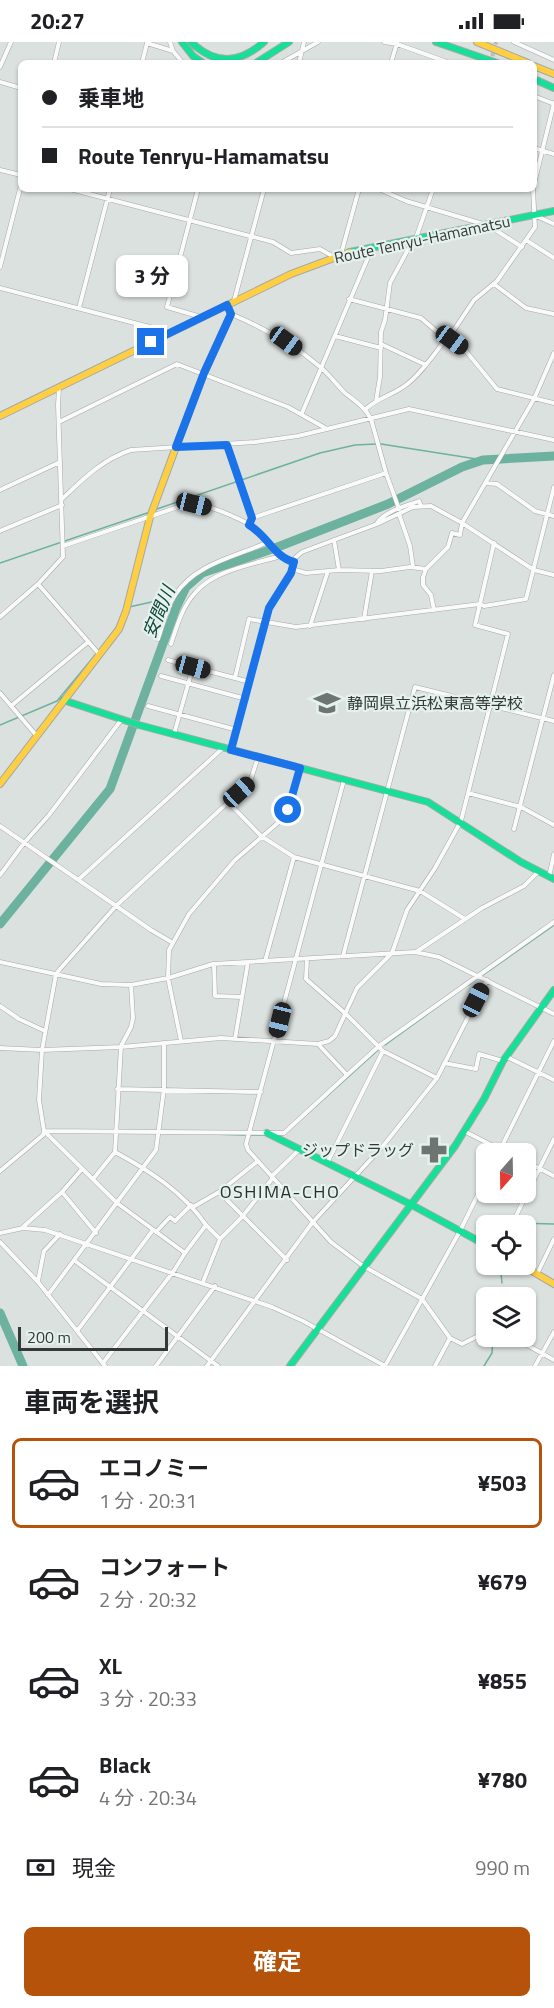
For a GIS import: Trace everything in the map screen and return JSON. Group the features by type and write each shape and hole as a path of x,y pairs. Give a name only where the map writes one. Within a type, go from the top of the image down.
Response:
{"main road":[{"path":"182,42 199,60"},
{"path":"191,42 208,56 224,59 242,58 255,52 264,42"},
{"path":"261,60 289,42"},
{"path":"436,42 489,60"},
{"path":"445,42 490,60"},
{"path":"477,42 521,60"},
{"path":"537,67 554,74"},
{"path":"537,80 554,88"},
{"name":"Route Tenryu-Hamamatsu","path":"0,416 291,274 338,255 554,211"},
{"path":"0,784 119,629 127,608 150,516 204,373 231,314 227,305"},
{"path":"63,700 139,725 429,802 461,821 506,854 551,878"},
{"path":"290,1366 464,1131 505,1059 554,990"},
{"path":"267,1133 476,1240"},
{"path":"537,1274 554,1284"}],"street":[{"path":"0,68 11,42"},
{"path":"55,60 59,42"},
{"path":"170,42 173,51 180,60"},
{"path":"300,60 304,42"},
{"path":"286,60 318,42"},
{"path":"384,42 397,43 442,60"},
{"path":"514,42 554,60"},
{"path":"143,60 147,43 173,51"},
{"path":"393,60 397,43"},
{"path":"0,82 18,87"},
{"path":"537,97 554,104 537,171"},
{"path":"537,149 554,154"},
{"path":"0,170 18,175"},
{"path":"0,267 19,192"},
{"path":"80,192 252,236 279,244 283,250 291,253 320,249 338,255 358,192"},
{"path":"79,308 109,192"},
{"path":"197,192 167,307 201,317"},
{"path":"233,302 263,192"},
{"path":"386,192 426,208 488,224 522,247"},
{"path":"376,401 380,377 381,332 390,283 411,242 416,238 432,192"},
{"path":"366,409 406,385 447,339 474,300 494,284 535,227 533,192"},
{"path":"534,214 554,224"},
{"path":"526,240 554,258"},
{"path":"302,413 372,247"},
{"path":"494,284 526,308 554,314"},
{"path":"0,288 170,333"},
{"path":"349,299 421,318 465,350 497,389 554,403"},
{"path":"231,314 266,329 286,341 322,368 343,391 366,409 371,419 392,494 399,508"},
{"path":"335,336 381,346 426,365"},
{"path":"434,609 431,595 423,585 426,569 448,547 452,533 460,535 462,523 534,399 554,353"},
{"path":"58,422 177,364 302,413 328,429"},
{"path":"0,617 38,585 63,557 58,422 60,386"},
{"path":"62,499 91,472 118,454 144,447 227,445 298,436 409,408 554,440"},
{"path":"227,445 252,518 249,525"},
{"path":"0,490 60,462"},
{"path":"252,518 386,473"},
{"path":"485,483 497,484 535,512 554,516"},
{"path":"235,678 249,618 296,627 434,609 480,604 484,606 526,599 554,487"},
{"path":"377,524 380,519 399,508 419,501 421,506"},
{"path":"63,545 194,504 207,507 249,525 261,533 280,556 294,562"},
{"path":"0,531 62,505"},
{"path":"231,750 272,602 292,569 296,557 302,552 421,506 438,509 534,570 554,575"},
{"path":"399,514 410,546 412,567"},
{"path":"334,540 339,570"},
{"path":"158,639 173,597 196,572 268,542"},
{"path":"0,1048 42,1050 121,1047 235,1039 318,1044 329,1041 335,1036 357,988 392,953 407,910 461,821 508,634 475,625 494,543"},
{"path":"171,644 187,604 196,591 222,575 280,556"},
{"path":"292,569 306,573 412,567 426,569"},
{"path":"364,619 372,571"},
{"path":"310,626 328,572"},
{"path":"38,585 100,655"},
{"path":"11,706 88,642"},
{"path":"168,660 250,682"},
{"path":"174,734 193,667"},
{"path":"514,829 554,675"},
{"path":"161,676 246,699"},
{"path":"343,956 415,687 554,721"},
{"path":"0,693 36,735"},
{"path":"148,706 237,730"},
{"path":"0,875 125,720"},
{"path":"78,880 223,748"},
{"path":"0,1171 43,1135 39,1100 42,1050 57,974 116,906 250,782 258,757"},
{"path":"181,1041 168,978 169,950 196,905 235,860 287,815 300,768"},
{"path":"344,780 246,1144 248,1150 272,1179 331,1242 363,1266 422,1299 450,1338 462,1344 476,1337"},
{"path":"468,793 521,807 554,825"},
{"path":"228,802 261,836 294,857 420,891 465,918"},
{"path":"0,826 173,943"},
{"path":"551,878 554,854"},
{"path":"265,961 294,857"},
{"path":"416,952 465,918 524,886 538,872"},
{"path":"44,1131 284,1133 379,1046 554,922"},
{"path":"0,962 101,984 131,985 168,978 214,964 416,952 439,957 554,1014"},
{"path":"307,959 306,979 383,1051 437,1078"},
{"path":"235,1039 248,962"},
{"path":"214,964 215,996 242,997"},
{"path":"207,1366 257,1301 312,1223 383,1146 437,1078 487,979"},
{"path":"93,1179 115,1152 121,1047 133,1018 131,985"},
{"path":"0,1006 45,1031"},
{"path":"503,1143 554,1041"},
{"path":"48,1295 156,1150 164,1089 164,1043"},
{"path":"318,1044 347,1075"},
{"path":"327,1163 383,1051"},
{"path":"444,1064 476,1069 479,1054 505,1059 554,1080"},
{"path":"117,1089 261,1092"},
{"path":"44,1131 117,1203 185,1253"},
{"path":"464,1131 485,1143"},
{"path":"516,1215 554,1139"},
{"path":"203,1282 220,1239 242,1217 272,1176 299,1150"},
{"path":"115,1152 144,1168 192,1206 220,1239"},
{"path":"77,1331 154,1231 170,1217 175,1221 192,1206 219,1192 258,1161"},
{"path":"536,1166 554,1176"},
{"path":"23,1228 62,1192 82,1169"},
{"path":"62,1192 96,1233"},
{"path":"219,1192 287,1260"},
{"path":"0,1233 23,1228 45,1230 215,1286 303,1321 385,1366 476,1198"},
{"path":"0,1242 38,1282 103,1365 207,1225"},
{"path":"38,1282 44,1251 60,1234"},
{"path":"537,1274 554,1239"},
{"path":"75,1261 218,1366"},
{"path":"156,1366 215,1286"},
{"path":"535,1366 554,1332"},
{"path":"435,1366 450,1338"},
{"path":"532,1347 554,1360"}],"waterway":[{"path":"154,510 320,453 355,445 376,444"},
{"path":"381,444 483,460"},
{"name":"安間川","path":"0,924 110,789 176,608 186,587 202,573 275,548 388,504 462,467 483,460 554,456"},
{"path":"0,563 150,512"},
{"path":"129,607 156,601 169,594"},
{"path":"121,617 125,608"},
{"path":"0,725 57,701 101,648"},
{"path":"483,975 554,925"},
{"path":"469,985 478,978"},
{"path":"385,1045 462,989"},
{"path":"285,1134 378,1050"},
{"path":"207,1134 245,1135"},
{"path":"251,1135 265,1135"},
{"path":"536,1224 554,1224"},
{"path":"501,1275 502,1283"},
{"name":"安間川","path":"0,1313 23,1366"},
{"path":"484,1366 492,1353 492,1347"}],"tunnel":[{"path":"492,60 496,42"}],"traffic: fast":[{"path":"182,42 199,60"},
{"path":"191,42 209,55 227,59 245,55 264,42"},
{"path":"261,60 289,42"},
{"path":"436,42 488,60"},
{"path":"537,80 554,88"},
{"path":"350,252 554,211"},
{"path":"176,447 204,373 231,314 227,305"},
{"path":"63,700 139,725 428,802 521,862 554,879"},
{"path":"290,1366 455,1146 484,1099 503,1061 554,990"},
{"path":"267,1133 476,1240"}],"traffic: slow":[{"path":"477,42 521,60"},
{"path":"537,67 554,74"},
{"path":"0,416 291,274 350,252"},
{"path":"0,784 119,629 126,611 150,517 176,447"},
{"path":"536,1273 554,1284"}],"place":[{"name":"静岡県立浜松東高等学校","path":"327,703"},
{"name":"ジップドラッグ","path":"434,1150"}],"district":[{"name":"OSHIMA-CHO","path":"280,1192"}],"route":[{"path":"151,342 227,305 231,314 204,373 176,447 227,445 252,518 249,525 261,533 281,557 294,562 291,573 275,595 269,608 231,750 300,768 288,810"}]}
